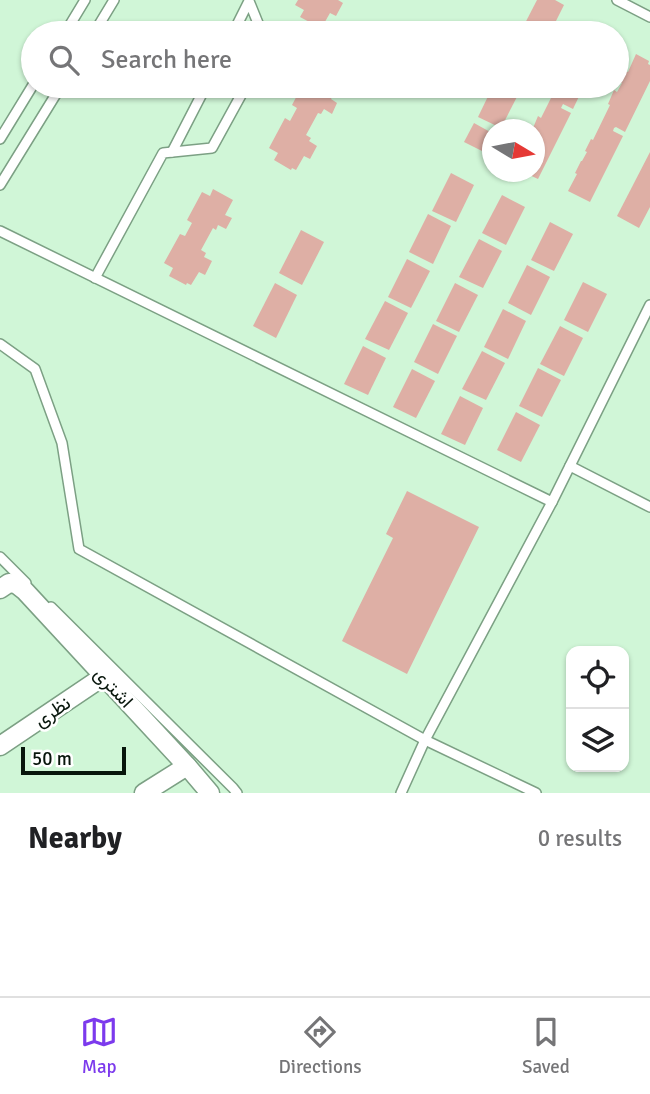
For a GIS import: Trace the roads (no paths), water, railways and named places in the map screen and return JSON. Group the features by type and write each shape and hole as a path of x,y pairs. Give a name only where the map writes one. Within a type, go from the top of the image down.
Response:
{"street":[{"name":"اشتری","path":"8,586 104,677 210,793"},
{"name":"نظری","path":"0,746 104,677"},
{"path":"145,793 187,766"}],"lane":[{"path":"72,21 85,0"},
{"path":"101,21 114,0"},
{"path":"617,0 650,17"},
{"path":"239,21 249,1 257,21"},
{"path":"0,139 25,98"},
{"path":"0,185 54,98"},
{"path":"172,152 200,98"},
{"path":"95,278 163,153 212,148 239,98"},
{"path":"0,231 552,502"},
{"path":"401,793 425,740 552,502 650,305"},
{"path":"0,344 35,369 62,443 79,549 425,740 536,793"},
{"path":"570,466 650,507"},
{"path":"0,557 237,793"}]}
